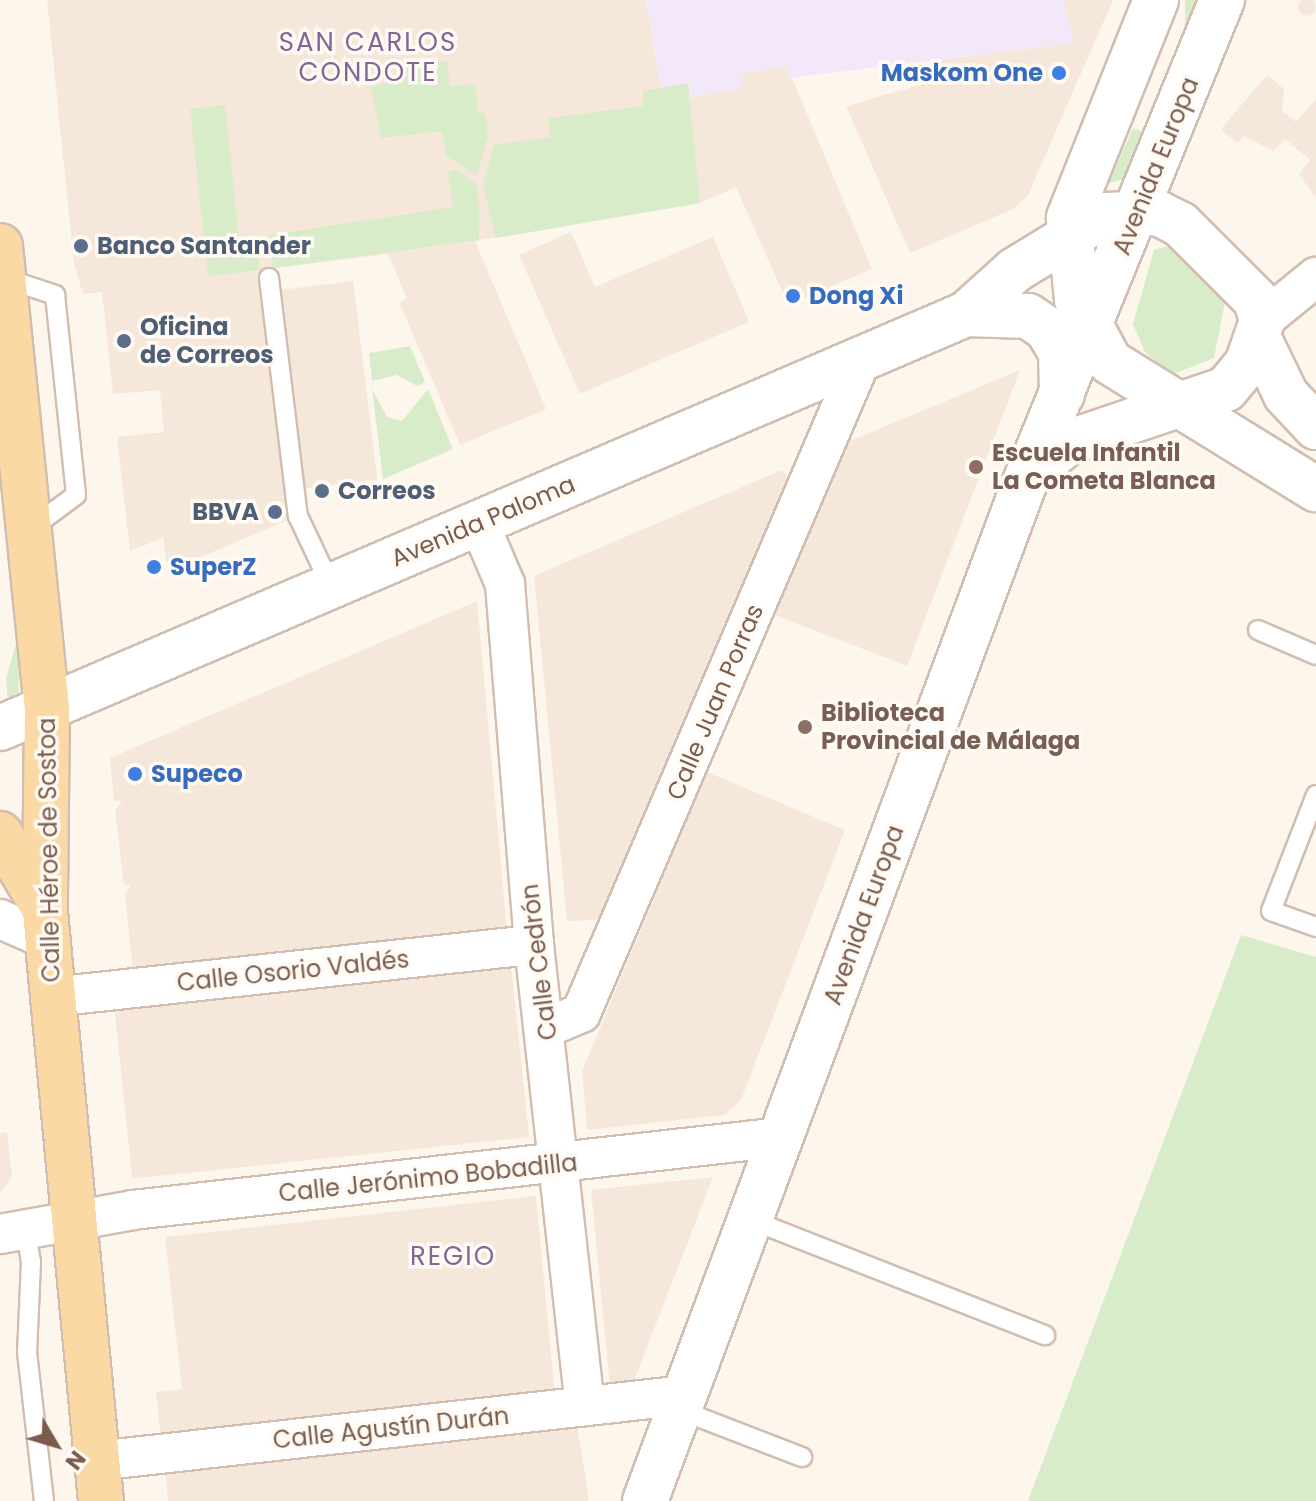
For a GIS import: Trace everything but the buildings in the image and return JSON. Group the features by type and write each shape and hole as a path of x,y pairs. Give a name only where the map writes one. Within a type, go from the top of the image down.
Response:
{"main road":[{"path":"1156,0 1069,218 1069,233 1099,347 1179,408 1316,489"},
{"name":"Avenida Europa","path":"645,1501 1028,474 1062,396 1099,347 1139,211 1222,0"},
{"path":"966,314 1069,233 1105,215 1139,211 1180,224 1206,244 1256,300 1260,329 1286,395 1314,426"},
{"name":"Calle Héroe de Sostoa","path":"2,262 47,707 46,926 99,1481"},
{"path":"966,314 1028,316 1047,329 1061,352 1062,396"},
{"name":"Avenida Paloma","path":"0,728 966,314"},
{"path":"1028,474 1069,442 1179,408 1226,389 1260,329"},
{"path":"0,834 46,926"}],"street":[{"path":"1260,329 1316,277"},
{"name":"Calle Juan Porras","path":"548,1027 581,1013 862,358"},
{"name":"Calle Cedrón","path":"479,523 505,584 534,945 548,1027 585,1406"},
{"path":"0,919 46,926"},
{"name":"Calle Osorio Valdés","path":"52,997 534,945"},
{"name":"Calle Jerónimo Bobadilla","path":"13,1231 74,1220 782,1137"},
{"name":"Calle Agustín Durán","path":"99,1481 585,1406 682,1403"}],"lane":[{"path":"269,278 298,516 331,586"},
{"path":"1258,630 1316,655"},
{"path":"1316,795 1271,911 1316,927"},
{"path":"751,1220 1045,1335"},
{"path":"13,1231 31,1262 27,1352 44,1501"},
{"path":"682,1403 802,1457"}],"shaded area":[{"path":"1307,-2 1316,7 1307,16 1298,7"},
{"path":"47,0 646,0 661,88 690,97 742,88 741,74 787,66 872,269 788,305 736,187 700,203 475,241 546,409 460,445 399,302 407,298 388,254 260,270 288,520 168,571 163,538 130,551 117,437 164,432 160,390 113,394 102,292 83,294 74,264"},
{"path":"646,0 1063,0 1074,43 790,78 786,66 741,74 743,88 690,97 688,83 661,88"},
{"path":"1063,0 1113,0 1028,195 1013,209 910,253 846,106 938,80 931,61 1074,43"},
{"path":"1267,75 1284,89 1282,111 1296,122 1316,99 1316,198 1299,174 1310,160 1285,139 1273,151 1244,136 1237,143 1221,129"},
{"path":"571,232 595,287 713,237 749,322 580,394 519,255"},
{"path":"353,281 377,480 304,489 280,290"},
{"path":"1020,370 907,666 775,615 850,441"},
{"path":"782,470 790,479 636,841 597,920 567,921 534,576"},
{"path":"477,601 507,930 133,971 125,895 131,885 124,885 115,811 122,801 114,801 110,758"},
{"path":"707,772 845,830 741,1100 724,1115 587,1130 582,1071"},
{"path":"511,965 529,1137 132,1179 114,1007"},
{"path":"7,1132 12,1176 0,1193 0,1133"},
{"path":"713,1177 628,1393 610,1388 591,1190"},
{"path":"536,1196 555,1395 161,1439 156,1392 182,1389 165,1237"},
{"path":"577,1424 589,1501 168,1501 165,1468"}],"green space":[{"path":"1185,0 1201,0 1201,108 1185,108"},
{"path":"447,61 450,86 475,84 478,113 485,113 488,137 476,176 446,155 442,131 381,138 371,87 398,79 397,65"},
{"path":"688,83 700,203 496,238 483,185 494,145 550,137 548,118 643,106 643,91"},
{"path":"225,105 239,238 256,237 260,270 208,276 190,109"},
{"path":"1133,128 1148,134 1130,178 1109,183"},
{"path":"455,169 478,185 479,240 273,268 270,235 453,207 448,172"},
{"path":"1172,245 1217,283 1225,302 1214,358 1171,375 1145,352 1133,324 1154,250"},
{"path":"410,346 425,382 417,386 397,375 372,381 369,353"},
{"path":"372,389 387,417 402,421 428,389 453,449 383,479"},
{"path":"18,636 19,704 9,711 6,679"},
{"path":"1241,935 1316,957 1316,1501 1028,1501"}],"place":[{"name":"Maskom One","path":"1059,73"},
{"name":"Banco Santander","path":"81,246"},
{"name":"Dong Xi","path":"793,296"},
{"name":"Oficina de Correos","path":"124,341"},
{"name":"Escuela Infantil La Cometa Blanca","path":"976,467"},
{"name":"Correos","path":"322,491"},
{"name":"BBVA","path":"275,512"},
{"name":"SuperZ","path":"154,567"},
{"name":"Biblioteca Provincial de Málaga","path":"805,727"},
{"name":"Supeco","path":"135,774"}],"district":[{"name":"SAN CARLOS CONDOTE","path":"368,58"},
{"name":"REGIO","path":"453,1257"}]}
